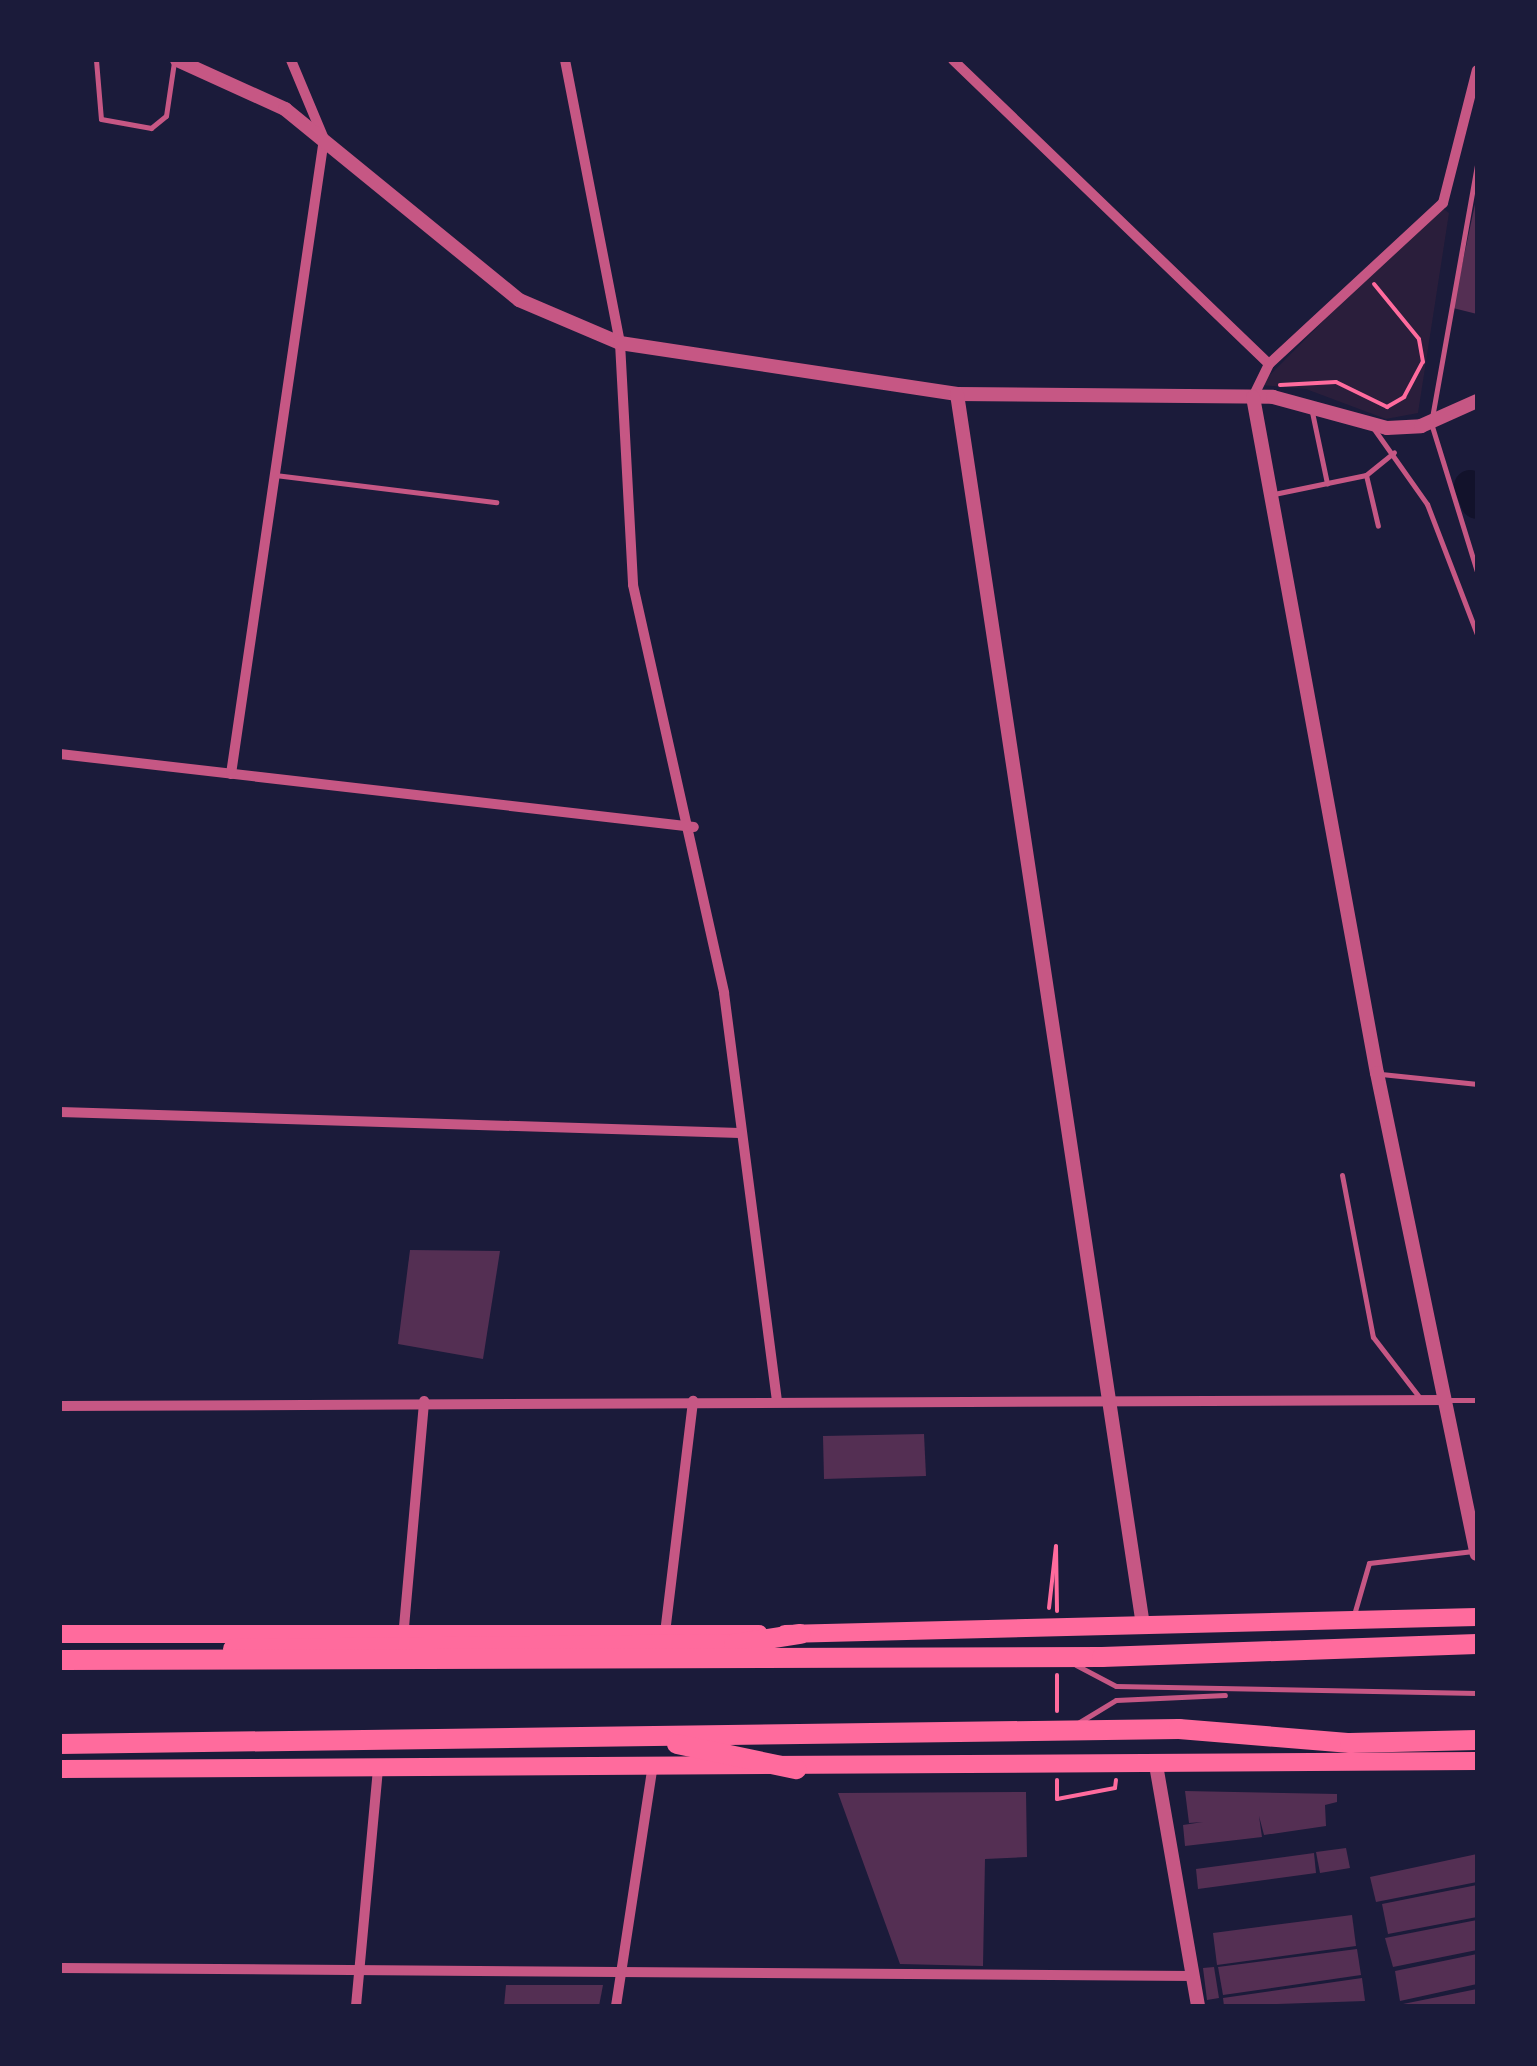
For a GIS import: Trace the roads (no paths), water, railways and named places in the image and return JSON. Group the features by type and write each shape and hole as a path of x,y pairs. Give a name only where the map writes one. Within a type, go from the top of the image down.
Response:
{"highway":[{"path":"60,1634 404,1628 800,1634 1477,1617"},
{"path":"124,1660 179,1650 716,1644 800,1634"},
{"path":"60,1660 1060,1657 1477,1644"},
{"path":"60,1744 1062,1733 1477,1740"},
{"path":"636,1736 796,1769"},
{"path":"60,1770 652,1770 1477,1761"}],"street":[{"path":"176,60 247,86 324,140 519,300 620,343 957,394 1272,397 1310,401 1370,425 1432,422 1474,402"},
{"path":"231,774 324,140 291,60"},
{"path":"565,60 620,343 633,585 694,828 777,1402"},
{"path":"953,60 1269,364"},
{"path":"1477,70 1443,203 1368,277 1269,364 1253,397 1377,1073 1477,1552"},
{"path":"957,394 1102,1402 1143,1626"},
{"path":"60,754 694,828"},
{"path":"60,1112 740,1134"},
{"path":"60,1406 424,1401 1445,1400"},
{"path":"404,1628 424,1401"},
{"path":"665,1633 694,1402"},
{"path":"1156,1765 1198,2006"},
{"path":"356,2006 378,1768"},
{"path":"616,2006 652,1770"},
{"path":"60,1968 1194,1976"}],"lane":[{"path":"96,60 100,120 152,128 166,116 176,60"},
{"path":"1477,165 1432,422 1477,572"},
{"path":"1477,359 1477,450"},
{"path":"1310,401 1327,483"},
{"path":"1370,425 1394,452 1427,504 1477,634"},
{"path":"1271,495 1366,475 1394,452"},
{"path":"275,474 496,502"},
{"path":"1366,475 1378,526"},
{"path":"1377,1073 1477,1084"},
{"path":"1342,1175 1373,1336 1422,1400"},
{"path":"1445,1400 1477,1400"},
{"path":"1354,1618 1360,1575 1378,1558 1477,1552"},
{"path":"1060,1657 1116,1686 1238,1693 1477,1693"},
{"path":"1062,1733 1116,1700 1238,1693"}],"waterway":[{"path":"1470,486 1477,503"}]}
